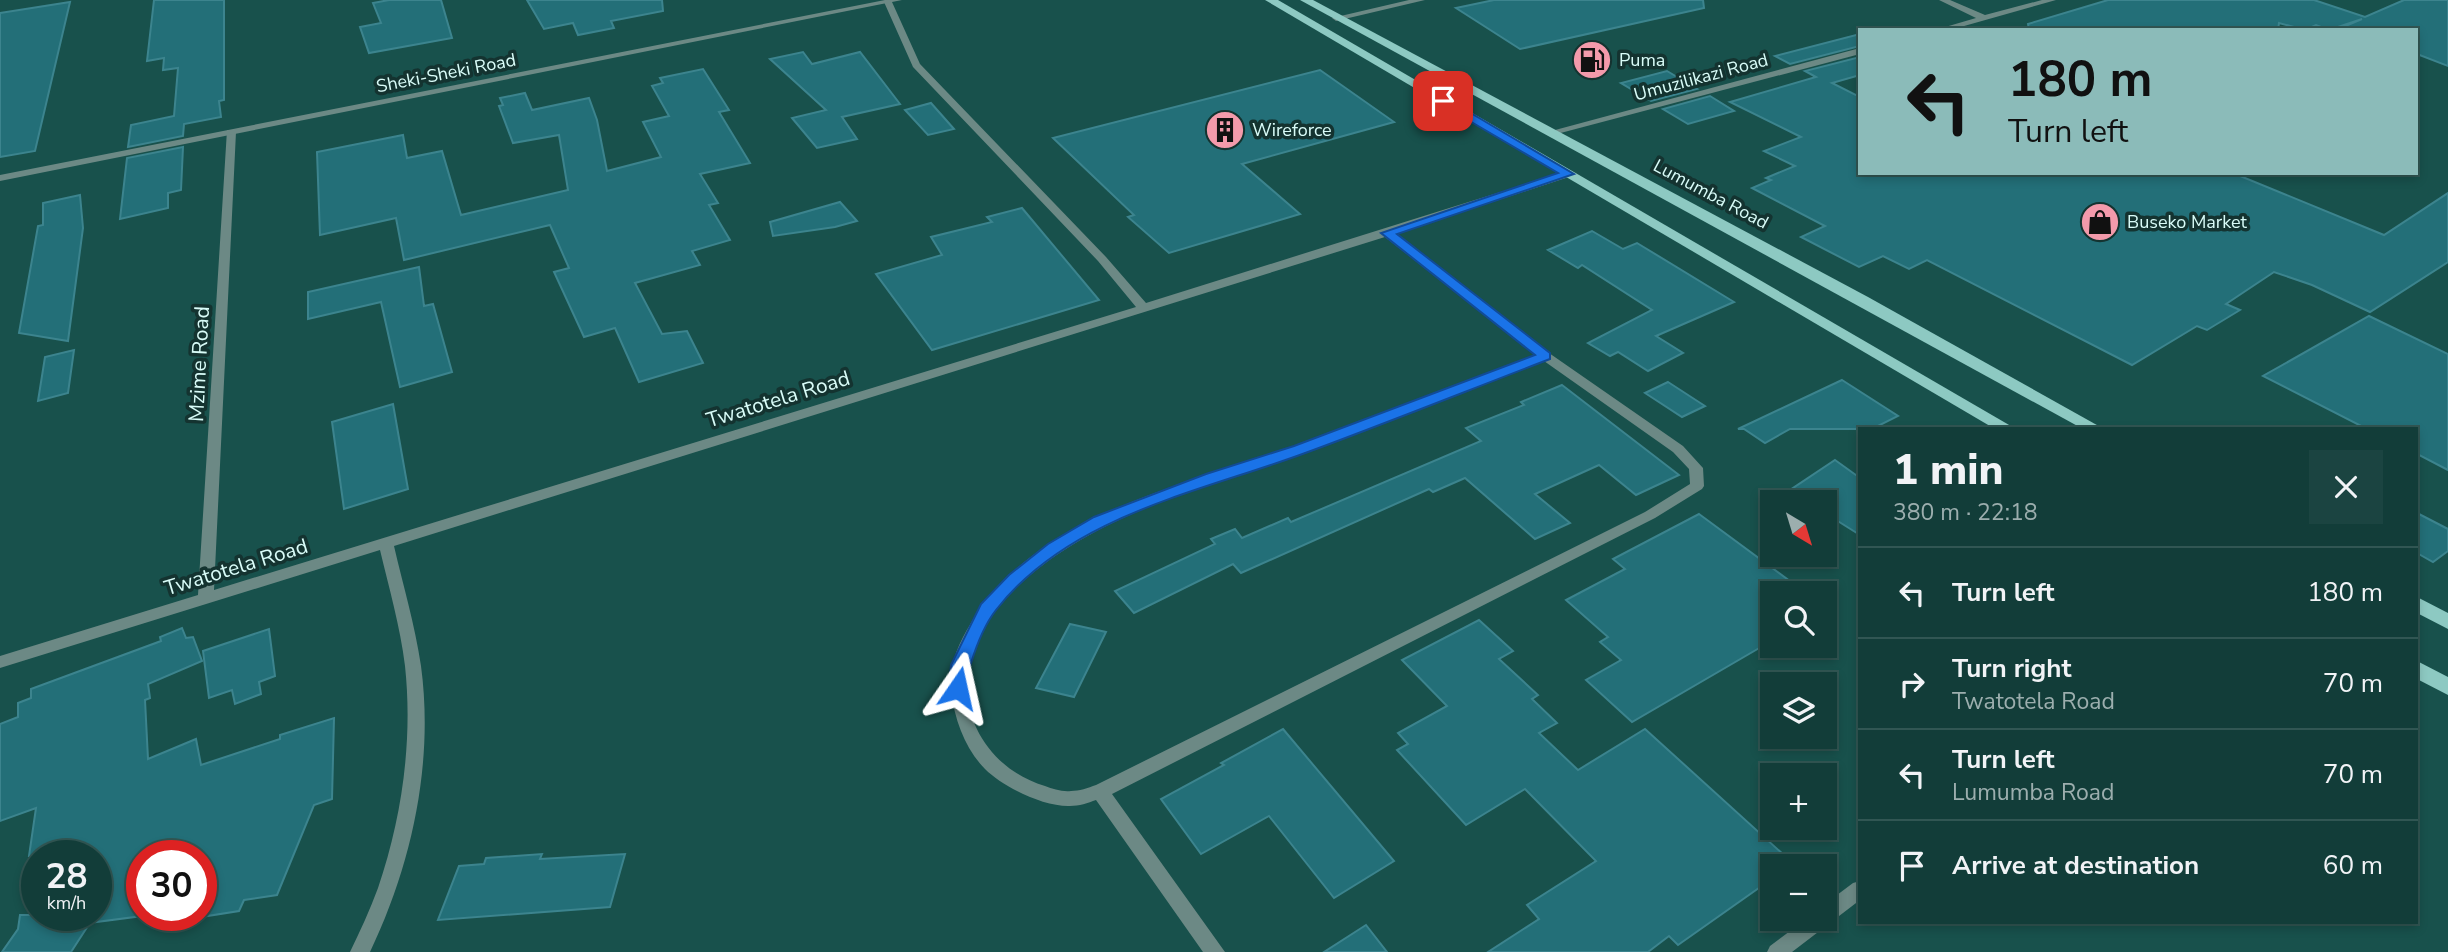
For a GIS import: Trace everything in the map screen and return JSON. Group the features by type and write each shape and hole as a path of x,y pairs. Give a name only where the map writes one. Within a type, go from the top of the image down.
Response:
{"main road":[{"path":"1270,0 2005,427"},
{"name":"Lumumba Road","path":"1305,0 1863,300 2092,427"},
{"path":"2418,605 2448,622"},
{"path":"2418,670 2448,687"}],"street":[{"path":"1336,18 1421,0"},
{"path":"1943,0 1984,18"},
{"path":"1946,28 2052,0"},
{"path":"893,1 916,65 1102,258 1144,308"},
{"name":"Sheki-Sheki Road","path":"0,178 893,1"},
{"name":"Umuzilikazi Road","path":"1549,133 1858,52"},
{"name":"Mzime Road","path":"206,598 231,132"},
{"name":"Twatotela Road","path":"0,662 1387,233 1568,174"},
{"path":"1387,233 1545,356 1678,449 1696,468 1697,486 1650,515 1100,792 1068,799 1025,788 1007,779 982,756 966,727 958,688 960,665 987,609 1015,579 1054,548 1100,521 1545,356"},
{"path":"360,952 377,922 405,824 416,736 414,669 386,543"},
{"path":"1100,792 1215,952"},
{"path":"1837,906 1858,891"},
{"path":"1777,952 1805,931"}],"building":[{"path":"154,0 224,0 224,100 219,101 221,117 184,124 183,136 128,147 131,125 174,116 178,68 163,70 164,58 147,61"},
{"path":"389,0 441,0 452,38 369,53 360,27 381,23 373,3"},
{"path":"527,0 662,0 663,11 611,21 614,28 578,35 573,23 544,29"},
{"path":"1494,0 1703,0 1704,8 1520,49 1456,8"},
{"path":"2108,0 2314,0 2365,17 2404,0 2448,0 2448,66 2418,54 2418,28 2341,28 2362,19 2335,28 2316,25 2298,28 2279,23 2278,28 2029,28 2028,24"},
{"path":"70,2 35,151 0,157 0,13"},
{"path":"1858,35 1858,47 1790,64 1775,56"},
{"path":"803,52 812,64 860,52 900,104 842,117 857,139 817,148 792,118 826,110 770,59"},
{"path":"1858,58 1858,76 1832,83 1858,96 1858,175 2238,175 2384,235 2448,193 2448,262 2370,312 2312,285 2274,272 2226,304 2240,310 2207,330 2197,326 2132,365 1927,260 1909,269 1883,256 1859,267 1801,237 1825,226 1752,188 1771,180 1766,178 1795,166 1764,151 1801,137 1730,102 1816,77 1805,71"},
{"path":"703,69 729,110 719,112 750,163 700,174 718,203 709,205 730,240 692,251 700,265 635,283 662,334 687,331 703,363 639,382 615,328 584,337 554,272 569,268 550,225 404,260 396,218 320,235 317,152 403,135 407,158 442,151 461,215 568,190 559,135 513,143 499,106 503,105 500,98 525,93 532,110 589,98 597,120 607,171 661,157 643,122 669,116 652,86 663,83 660,78"},
{"name":"Wireforce","path":"1320,70 1394,122 1242,164 1300,214 1169,253 1128,217 1134,215 1053,138"},
{"path":"1667,71 1697,89 1651,101 1621,83"},
{"path":"1710,96 1734,111 1688,124 1663,109"},
{"path":"931,103 954,129 928,135 905,110"},
{"path":"183,147 181,190 168,193 168,208 120,219 127,158"},
{"path":"80,195 83,228 68,341 19,333 38,226 43,225 43,203"},
{"path":"840,202 857,221 773,236 770,222"},
{"path":"1022,208 1099,300 932,350 876,274 942,255 931,237 992,222 987,217"},
{"path":"1592,231 1623,249 1637,243 1734,302 1656,336 1683,353 1648,371 1618,352 1610,356 1588,343 1652,310 1582,265 1578,268 1548,250"},
{"path":"419,267 424,306 433,304 452,372 400,387 381,302 308,319 308,292"},
{"path":"2369,316 2448,354 2448,470 2418,455 2418,427 2363,427 2263,376"},
{"path":"74,350 68,393 38,401 45,357"},
{"path":"1842,380 1898,416 1876,427 1790,429 1765,443 1744,429 1738,429"},
{"path":"1668,382 1705,406 1682,417 1645,393"},
{"path":"1562,385 1679,475 1636,495 1599,465 1535,494 1570,523 1535,539 1465,478 1433,492 1429,489 1241,573 1233,564 1134,613 1115,591 1215,544 1211,539 1235,529 1242,538 1288,518 1291,522 1481,441 1466,428 1524,405 1521,402"},
{"path":"393,404 408,489 344,509 332,422"},
{"path":"1835,460 1858,477 1858,534 1838,521 1838,490 1790,490"},
{"path":"1699,514 1760,559 1760,567 1771,567 1790,581 1760,581 1760,648 1632,722 1586,680 1621,660 1600,642 1608,637 1566,600 1625,569 1613,559"},
{"path":"2418,514 2448,529 2448,551 2433,562 2418,554"},
{"path":"1479,620 1513,651 1499,659 1538,695 1532,699 1557,723 1539,733 1578,770 1645,729 1760,833 1760,840 1767,840 1783,854 1760,854 1760,887 1678,945 1669,936 1648,952 1488,952 1539,919 1527,905 1596,861 1525,789 1466,825 1397,750 1408,744 1398,733 1447,706 1402,660"},
{"path":"1070,624 1106,632 1074,697 1036,688"},
{"path":"182,628 186,638 193,637 202,661 148,684 150,698 145,700 148,759 196,739 201,765 334,718 332,799 314,805 277,895 244,900 239,911 217,914 217,840 126,840 126,918 112,920 112,840 31,840 36,808 0,821 0,724 18,717 18,703 31,698 31,689 161,641 160,637"},
{"path":"269,629 275,676 259,682 261,694 235,704 232,690 209,698 203,651"},
{"path":"1283,729 1394,861 1334,898 1269,816 1201,854 1161,799"},
{"path":"542,854 540,859 625,854 610,907 438,920 459,866 484,864 486,858"},
{"path":"21,915 21,931 85,931 71,952 2,952 18,929"},
{"path":"1366,925 1387,952 1324,952"}],"place":[{"name":"Puma","path":"1592,60"},
{"name":"Wireforce","path":"1225,130"},
{"name":"Buseko Market","path":"2100,222"}],"route":[{"path":"958,688 960,665 987,609 1015,579 1054,548 1100,521 1153,499 1300,449 1545,356 1387,233 1568,174 1443,101"}]}
